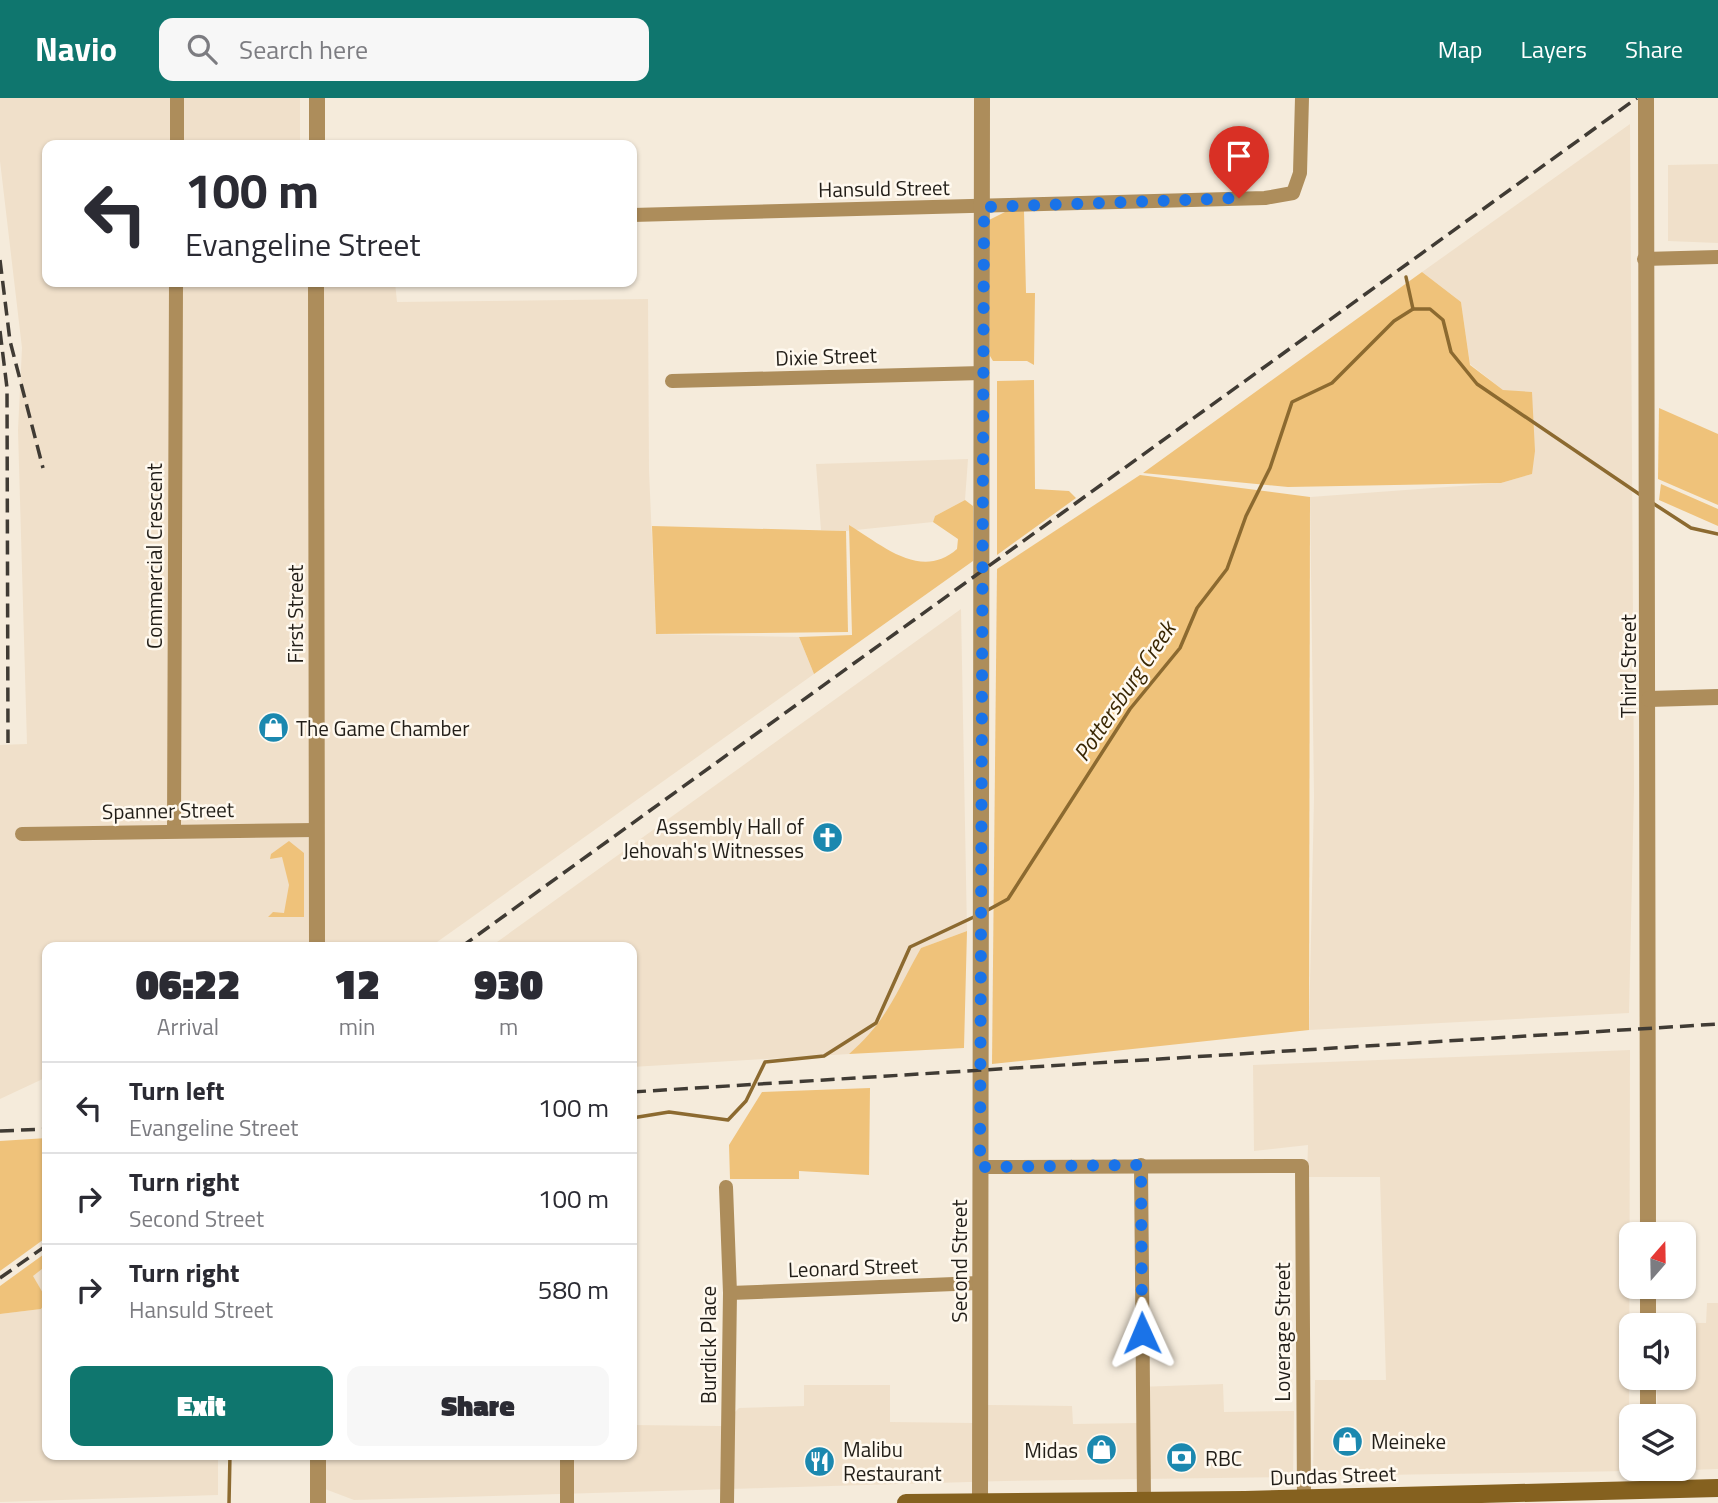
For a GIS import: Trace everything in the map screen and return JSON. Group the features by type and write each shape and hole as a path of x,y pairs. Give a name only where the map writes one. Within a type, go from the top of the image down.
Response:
{"main road":[{"name":"Dundas Street","path":"906,1503 1577,1497 1647,1490 1718,1488"}],"street":[{"path":"177,98 177,140"},
{"path":"317,98 317,140"},
{"name":"Second Street","path":"980,1502 984,207 982,98"},
{"name":"Hansuld Street","path":"637,215 1265,198 1293,193 1300,173 1302,98"},
{"name":"Third Street","path":"1646,98 1644,259 1649,699 1648,1222"},
{"path":"1644,259 1718,257"},
{"name":"Commercial Crescent","path":"174,831 176,287"},
{"name":"First Street","path":"316,287 317,942"},
{"name":"Dixie Street","path":"672,381 982,373"},
{"path":"1649,699 1718,697"},
{"name":"Spanner Street","path":"22,834 315,830"},
{"path":"980,1167 1141,1165 1144,1500"},
{"name":"Loverage Street","path":"1141,1165 1302,1166 1304,1499"},
{"name":"Burdick Place","path":"726,1187 730,1293 727,1503"},
{"name":"Leonard Street","path":"730,1293 979,1283"},
{"path":"318,1460 318,1503"},
{"path":"567,1460 567,1503"},
{"path":"1647,1481 1647,1490"}],"shaded area":[{"path":"0,98 300,98 300,140 42,140 42,287 396,287 397,302 648,299 649,470 656,634 799,637 814,674 437,942 42,942 42,1079 0,1099 0,745 27,744 18,430 22,348 0,161"},
{"path":"1630,124 1634,790 1629,1013 1309,1030 1314,797 1310,497 1501,483 1532,474 1503,390 1470,364 1461,302 1422,272"},
{"path":"1718,164 1718,243 1668,241 1668,165"},
{"path":"1007,211 1024,211 1026,293 1035,293 1034,365 1027,361 993,361 990,356 989,220"},
{"path":"1422,272 1461,302 1470,365 1503,390 1532,392 1535,451 1532,474 1501,483 1288,487 1143,473"},
{"path":"1034,380 1035,489 1069,491 1076,498 997,555 997,381"},
{"path":"1659,408 1718,434 1718,505 1658,479"},
{"path":"968,459 965,500 935,516 933,522 846,531 821,530 816,464"},
{"path":"1140,475 1310,497 1309,1030 992,1064 997,569"},
{"path":"1661,484 1718,509 1718,526 1659,500"},
{"path":"965,500 973,506 973,561 814,674 799,637 852,635 849,525 888,550 916,561 930,562 957,549 958,539 933,522 935,516"},
{"path":"652,526 846,531 848,632 656,634"},
{"path":"961,609 967,931 921,948 894,1003 873,1033 849,1054 637,1067 637,942 497,942"},
{"path":"289,841 304,853 304,917 268,917 273,912 284,913 289,885 282,857 270,859 271,854"},
{"path":"967,931 964,1048 849,1054 882,1017 921,948"},
{"path":"1630,1050 1630,1222 1619,1222 1619,1299 1629,1299 1629,1313 1619,1313 1619,1390 1629,1390 1629,1404 1619,1404 1619,1471 1313,1476 1315,1380 1386,1380 1380,1177 1307,1177 1308,1145 1254,1151 1253,1065"},
{"path":"870,1088 869,1175 799,1171 799,1179 730,1179 729,1145 762,1092"},
{"path":"42,1138 42,1241 0,1271 0,1141"},
{"path":"42,1256 42,1269 33,1276 42,1291 41,1309 0,1314 0,1286"},
{"path":"42,1268 42,1292 32,1275"},
{"path":"1707,1303 1718,1303 1718,1469 1696,1470 1696,1404 1657,1404 1657,1390 1696,1390 1696,1323 1706,1323"},
{"path":"41,1309 42,1460 218,1460 218,1495 0,1502 0,1314"},
{"path":"1223,1384 1224,1412 1294,1411 1293,1477 1004,1481 354,1500 325,1489 326,1460 637,1460 637,1425 721,1426 739,1408 804,1406 804,1385 890,1385 890,1422 974,1423 988,1405 1072,1406 1073,1424 1138,1423 1138,1387"}],"waterway":[{"path":"1406,277 1413,309"},
{"name":"Pottersburg Creek","path":"986,911 1008,899 1130,709 1180,648 1197,608 1227,569 1246,516 1270,468 1292,402 1332,383 1394,321 1413,309 1430,309 1443,320 1451,352 1477,384 1642,496"},
{"name":"Pottersburg Creek","path":"1651,502 1691,528 1718,534"},
{"name":"Pottersburg Creek","path":"637,1117 669,1112 728,1120 746,1101 765,1062 824,1056 876,1023 910,947 976,916"},
{"name":"Pottersburg Creek","path":"229,1503 230,1460"}],"railway":[{"path":"468,942 1637,98"},
{"path":"0,260 10,341 43,468"},
{"path":"0,331 7,388 8,743"},
{"path":"637,1092 1718,1024"},
{"path":"0,1131 42,1129"},
{"path":"0,1278 42,1249"}],"place":[{"name":"The Game Chamber","path":"273,728"},
{"name":"Assembly Hall of Jehovah's Witnesses","path":"827,838"},
{"name":"Meineke","path":"1348,1441"},
{"name":"Midas","path":"1101,1450"},
{"name":"RBC","path":"1182,1458"},
{"name":"Malibu Restaurant","path":"820,1461"}],"route":[{"path":"1142,1333 1141,1165 980,1167 984,207 1239,198"}]}
